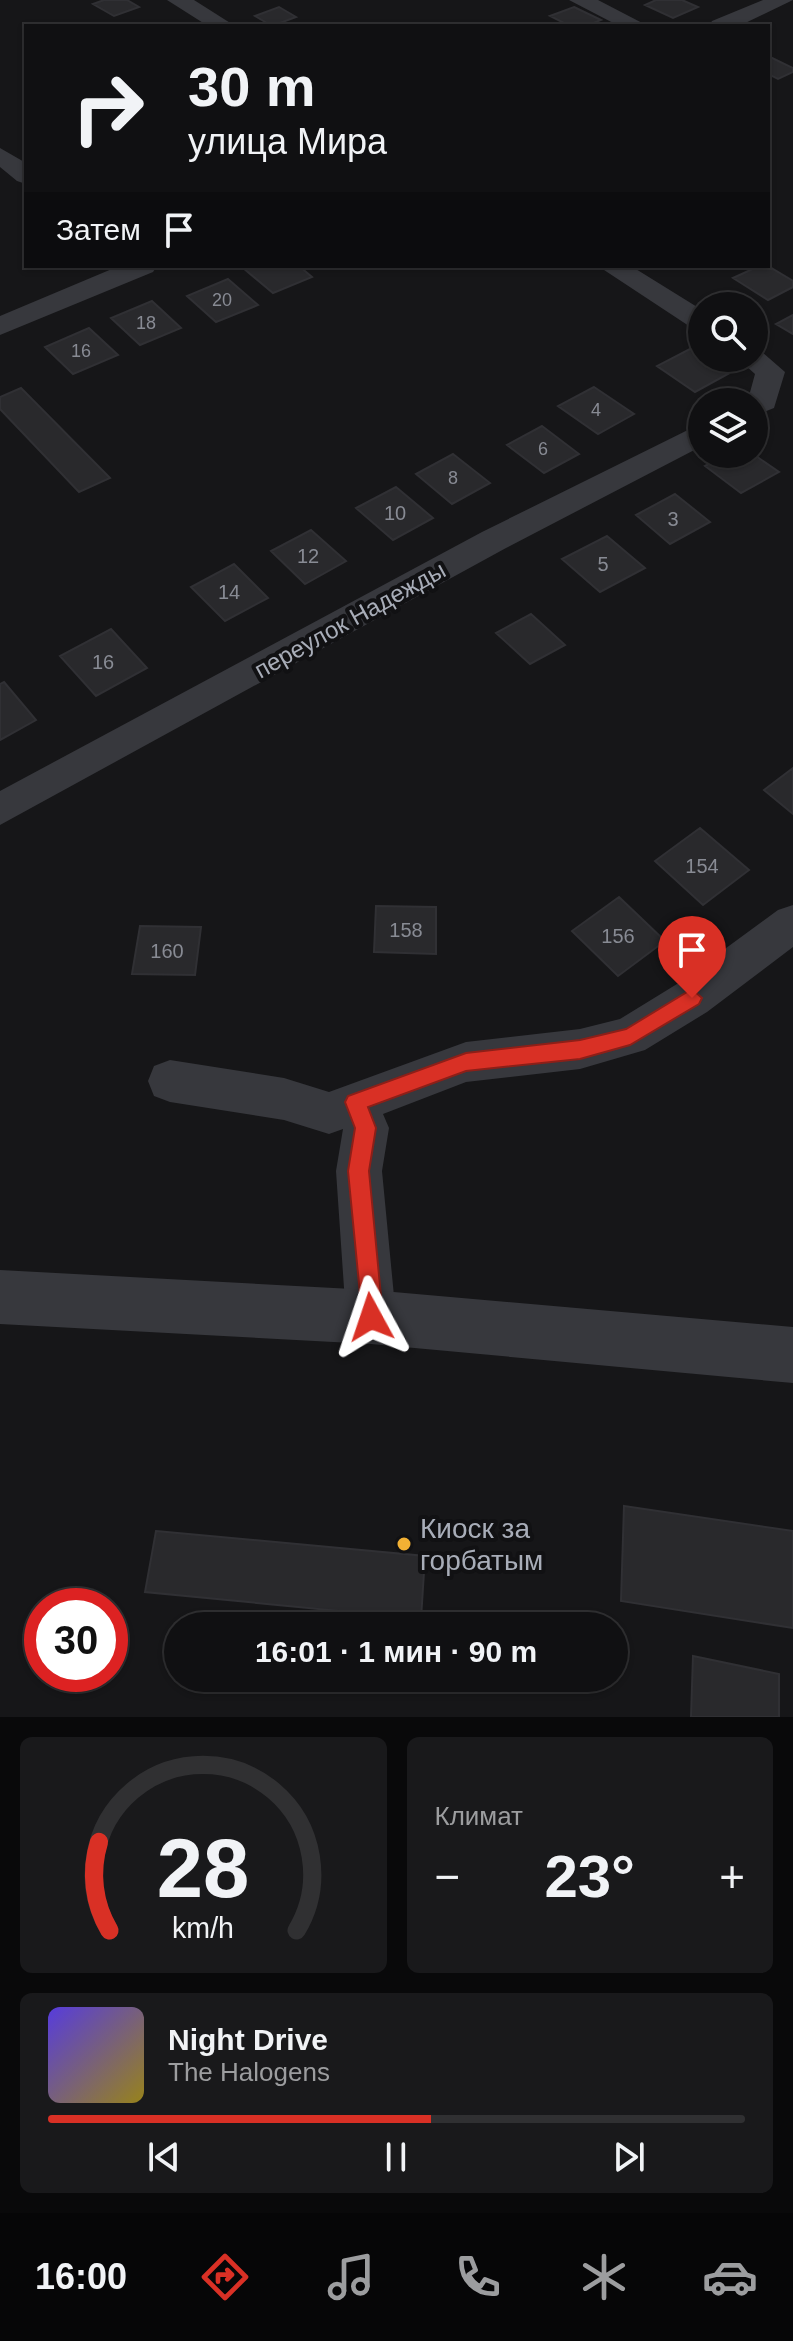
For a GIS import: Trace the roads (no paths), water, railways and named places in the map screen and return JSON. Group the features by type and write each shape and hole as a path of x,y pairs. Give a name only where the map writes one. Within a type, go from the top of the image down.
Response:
{"street":[{"path":"178,0 220,24"},
{"path":"580,0 633,24"},
{"path":"725,24 782,0"},
{"path":"0,155 24,174"},
{"path":"0,326 138,268"},
{"path":"615,268 688,313"},
{"name":"переулок Надежды","path":"0,809 494,540 688,440"},
{"path":"170,1081 284,1099 329,1113 466,1062 580,1049 630,1036 692,998 793,923"},
{"path":"355,1102 366,1128 359,1171 371,1317"},
{"path":"0,1297 371,1317 793,1355"}],"place":[{"name":"Киоск за горбатым","path":"404,1544"}]}
